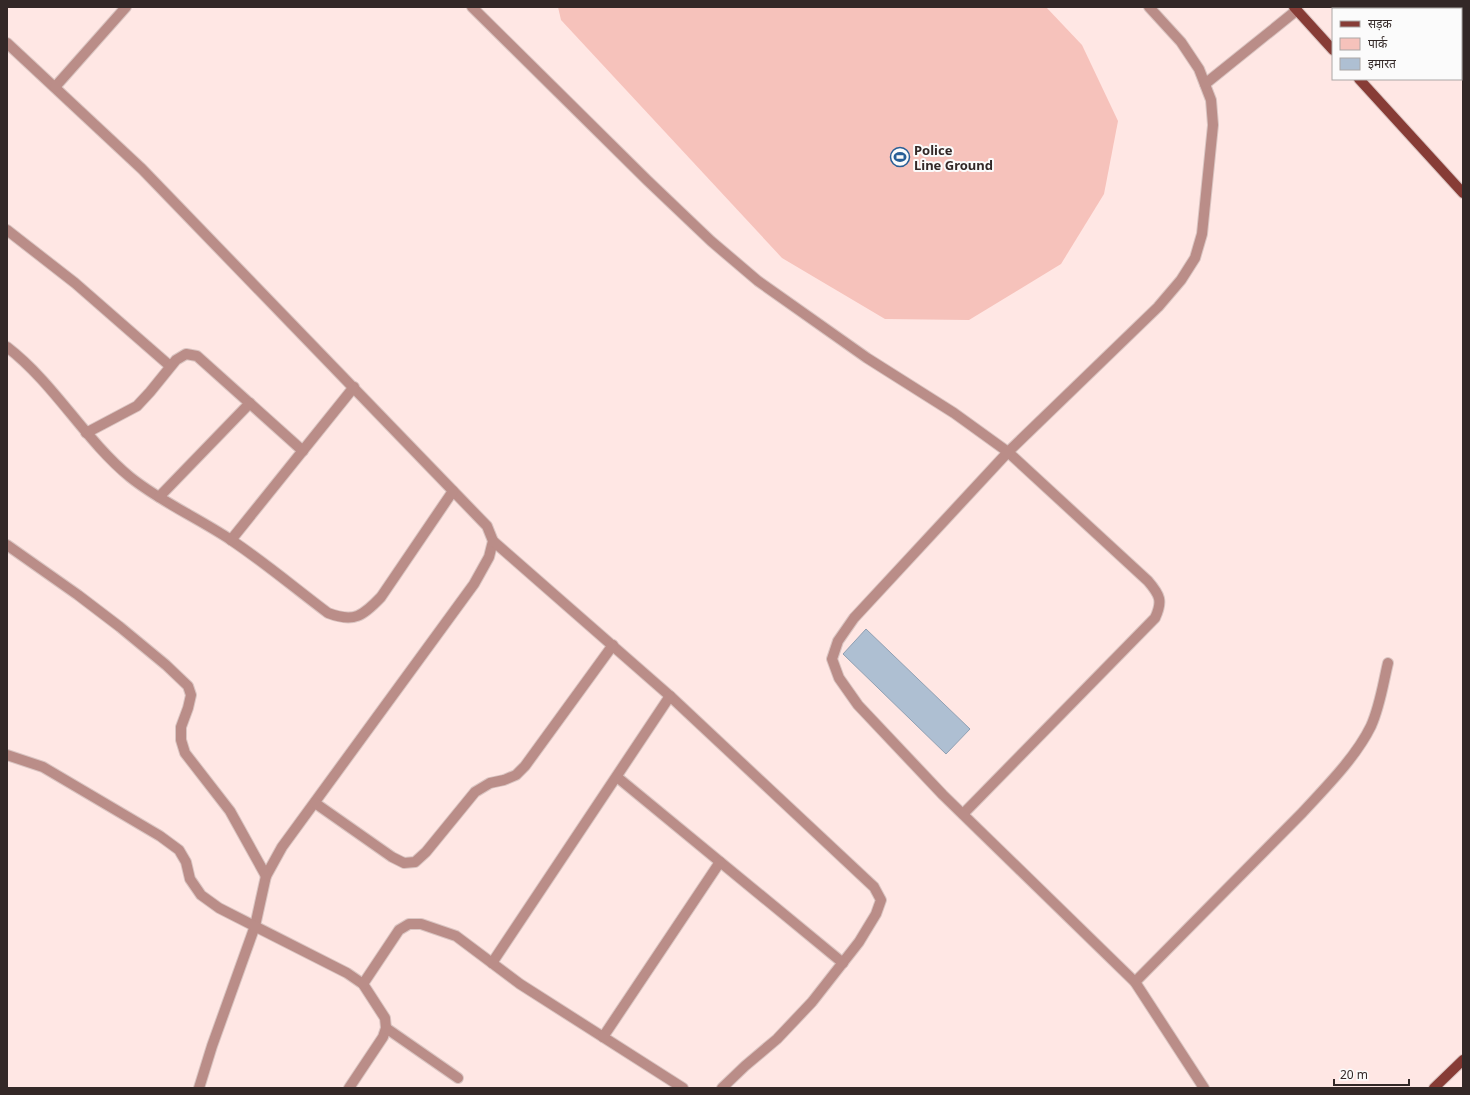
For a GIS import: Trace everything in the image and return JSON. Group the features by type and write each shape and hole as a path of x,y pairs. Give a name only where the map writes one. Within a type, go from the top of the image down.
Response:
{"main road":[{"path":"1295,8 1332,49"},
{"path":"1360,80 1463,193"},
{"path":"1434,1088 1463,1060"}],"street":[{"path":"55,87 126,7"},
{"path":"472,7 710,241 758,281 867,358 954,413 1008,452 1148,581 1157,592 1161,606 1155,618 963,814"},
{"path":"1149,7 1182,42 1199,69 1211,100 1213,125 1202,234 1195,258 1181,280 1158,307 1008,452 854,618 838,640 832,659 839,678 858,705 963,814 1135,982 1204,1088"},
{"path":"1205,84 1295,8"},
{"path":"7,43 142,169 487,526 493,541 670,696 874,886 880,900 876,914 859,942 812,1002 777,1039 722,1088"},
{"path":"7,230 75,283 170,366"},
{"path":"7,347 20,357 37,374 86,433 131,478 231,540 328,613 340,618 355,618 370,608 381,597 453,491"},
{"path":"86,433 137,406 170,366 186,354 197,356 303,451"},
{"path":"231,540 354,387"},
{"path":"160,497 250,403"},
{"path":"199,1088 212,1046 255,926 266,876 282,847 474,584 489,557 493,541"},
{"path":"7,545 78,595 120,627 166,665 188,686 191,695 181,727 181,740 185,753 230,811 266,876"},
{"path":"315,803 392,857 404,863 415,862 426,852 475,792 490,783 516,776 525,766 613,645"},
{"path":"1135,982 1326,788 1354,752 1370,726 1376,713 1388,663"},
{"path":"492,963 670,696"},
{"path":"7,755 43,767 160,836 179,850 186,862 190,880 201,895 219,908 347,973 363,984 385,1018 386,1028 383,1037 349,1088"},
{"path":"617,777 843,963"},
{"path":"603,1037 720,862"},
{"path":"363,984 399,930 409,924 421,924 456,936 520,984 682,1088"},
{"path":"386,1028 458,1078"}],"green space":[{"name":"Police Line Ground","path":"558,7 1046,7 1082,45 1118,121 1104,194 1061,264 969,320 885,319 782,258 561,20"}],"building":[{"path":"866,629 970,729 946,754 843,654"}],"place":[{"name":"Police Line Ground","path":"900,157"}]}
